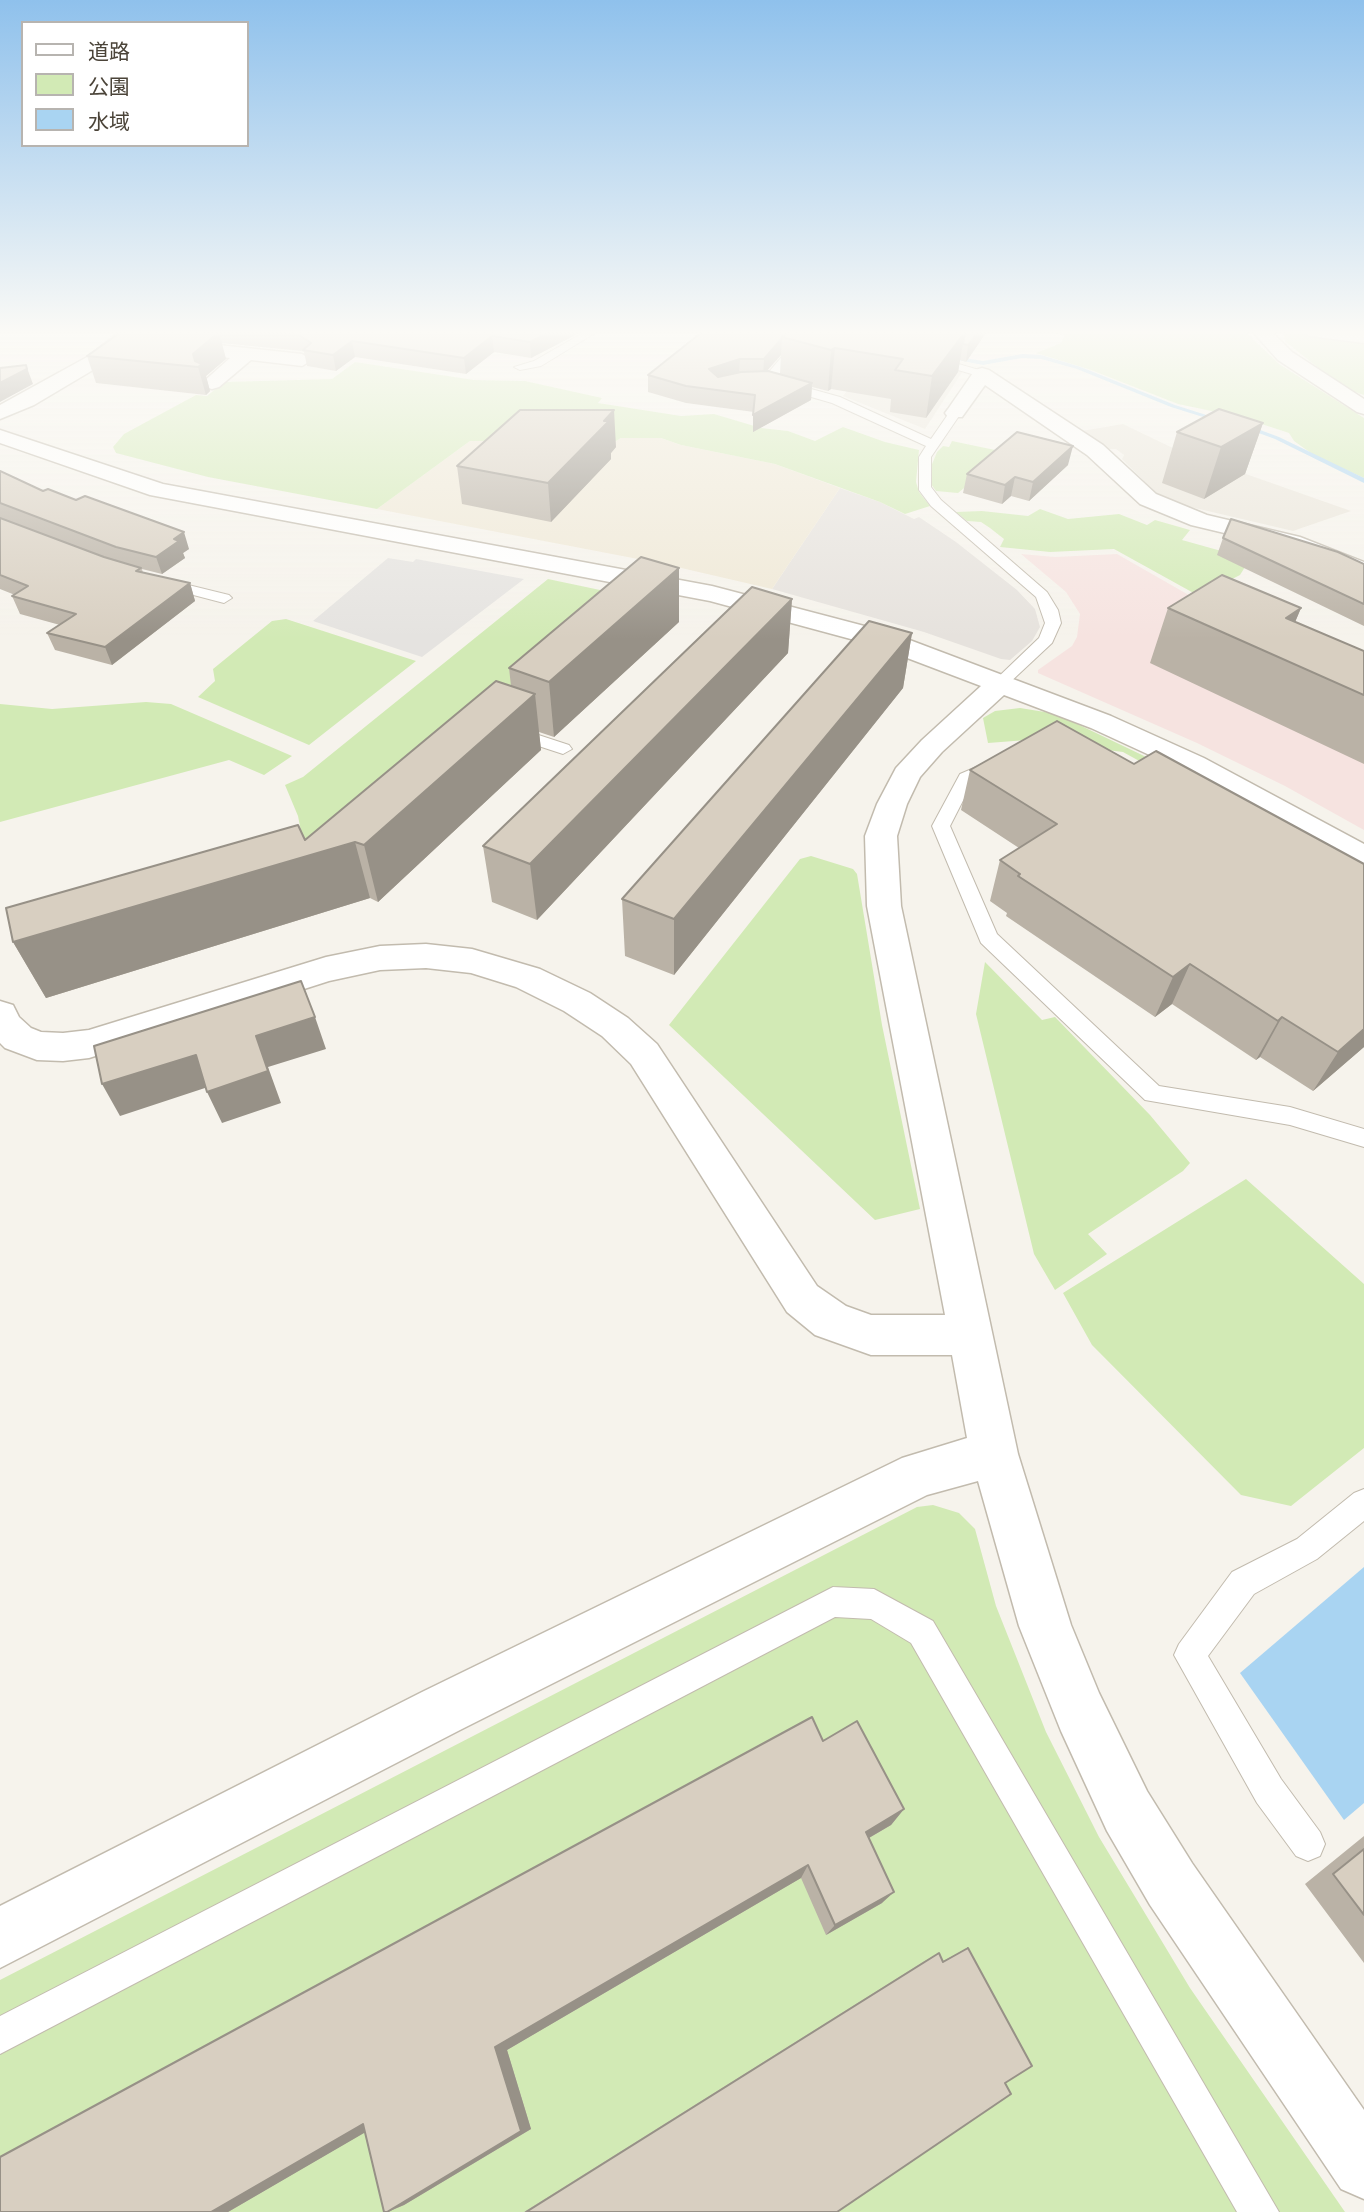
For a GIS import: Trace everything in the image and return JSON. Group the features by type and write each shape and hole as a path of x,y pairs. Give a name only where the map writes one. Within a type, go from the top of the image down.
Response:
{"street":[{"path":"33,433 158,490 353,529 644,580 809,617 882,639 1101,722 1193,764 1274,806 1364,858"},
{"path":"1070,433 1095,450 1147,499 1199,520 1292,542 1364,571"},
{"path":"1000,682 932,746 907,775 892,804 881,836 884,906 994,1454 1045,1626 1080,1712 1127,1811 1171,1884 1364,2166"},
{"path":"0,1014 4,1024 18,1038 37,1046 63,1047 89,1044 326,969 380,958 426,956 472,961 528,978 577,1002 615,1027 644,1054 802,1299 831,1321 870,1335 971,1335"},
{"path":"0,1938 441,1711 919,1474 994,1454"}],"lane":[{"path":"908,433 933,445"},
{"path":"941,433 925,457 924,487 936,503 1042,596 1050,610 1053,623 1045,640 1000,682"},
{"path":"153,580 224,598"},
{"path":"492,724 563,749"},
{"path":"1012,756 966,778 941,826 988,938 1153,1094 1290,1116 1364,1139"},
{"path":"1308,1844 1269,1791 1190,1655 1243,1583 1307,1549 1364,1503"},
{"path":"0,2036 833,1602 874,1604 922,1632 1259,2212"}],"shaded area":[{"path":"1084,433 1142,433 1175,449 1351,511 1293,531 1178,504 1155,492 1122,459 1124,455 1116,449 1107,449"},
{"path":"621,438 661,438 681,445 775,464 840,488 772,589 664,564 377,509 470,441 616,441"},
{"path":"840,488 880,502 914,519 919,517 1017,590 1035,609 1040,627 1032,641 1010,660 1001,659 924,632 772,589"},
{"path":"1021,554 1055,557 1117,554 1364,695 1364,830 1285,786 1197,743 1038,673 1038,670 1072,646 1077,637 1080,614 1066,592"},
{"path":"388,558 413,562 416,559 524,579 422,657 313,621"}],"green space":[{"path":"794,433 815,441 831,433 860,433 919,450 916,482 919,492 930,506 905,514 880,502 775,464 681,445 661,438 621,438 616,441 470,441 377,509 208,477 116,453 113,447 124,434"},
{"path":"1289,433 1364,433 1364,478 1315,456 1294,441"},
{"path":"952,441 995,450 994,464 958,493 936,491 931,484 930,469 937,452 943,446 949,447"},
{"path":"1040,509 1068,519 1119,514 1147,525 1155,520 1190,530 1182,540 1250,559 1240,575 1199,596 1114,549 1050,552 1000,547 1004,539 981,522 967,521 956,512 982,511 1028,516"},
{"path":"548,579 619,594 336,842 305,852 298,816 285,785 303,777"},
{"path":"286,619 416,661 309,745 198,697 215,681 213,669 272,621"},
{"path":"146,702 171,704 292,756 264,775 229,760 0,822 0,704 52,709"},
{"path":"1020,708 1051,713 1071,721 1211,788 1364,885 1123,752 1027,740 988,743 983,718 995,711"},
{"path":"811,856 853,869 857,874 882,1025 920,1209 875,1220 669,1025 800,859"},
{"path":"985,962 1042,1020 1055,1017 1150,1115 1190,1163 1183,1171 1088,1234 1107,1254 1055,1290 1034,1254 976,1014"},
{"path":"1246,1179 1364,1284 1364,1448 1291,1506 1241,1495 1092,1345 1063,1293"},
{"path":"933,1505 959,1513 975,1529 996,1606 1046,1732 1099,1837 1190,1988 1345,2212 0,2212 0,1980 917,1507"}],"water":[{"path":"1364,1567 1364,1803 1344,1820 1240,1673"}],"building":[{"path":"494,433 597,433 548,483 457,466"},
{"path":"1016,433 1073,446 1033,482 1015,477 1005,485 967,474"},
{"path":"1181,433 1245,433 1221,447"},
{"path":"0,471 43,491 48,489 76,500 85,496 184,532 174,539 179,541 156,557 116,547 0,503"},
{"path":"0,518 141,568 136,571 190,583 105,647 47,633 76,614 12,596 28,586 0,575"},
{"path":"1231,519 1338,552 1364,564 1364,604 1223,538"},
{"path":"641,557 679,568 549,682 509,668"},
{"path":"1222,575 1301,608 1286,618 1364,651 1364,695 1168,608"},
{"path":"752,587 792,599 530,864 483,846"},
{"path":"869,621 912,633 674,919 622,899"},
{"path":"496,681 535,694 364,845 355,842 13,942 6,908 298,825 305,840"},
{"path":"1057,721 1134,764 1156,751 1364,864 1364,1029 1338,1052 1282,1017 1278,1021 1190,964 1173,977 1018,876 1020,874 1000,860 1057,824 970,770"},
{"path":"301,981 315,1017 256,1036 268,1071 207,1092 196,1055 102,1084 94,1046"},
{"path":"812,1717 823,1741 857,1721 904,1809 866,1832 894,1892 835,1925 808,1865 495,2047 521,2131 387,2212 384,2212 363,2124 211,2212 0,2212 0,2157"},
{"path":"1364,1849 1364,1915 1333,1874"},
{"path":"968,1948 1032,2066 1005,2083 1011,2094 837,2212 526,2212 939,1953 943,1962"}],"waterway":[{"path":"1264,433 1364,481"}]}
